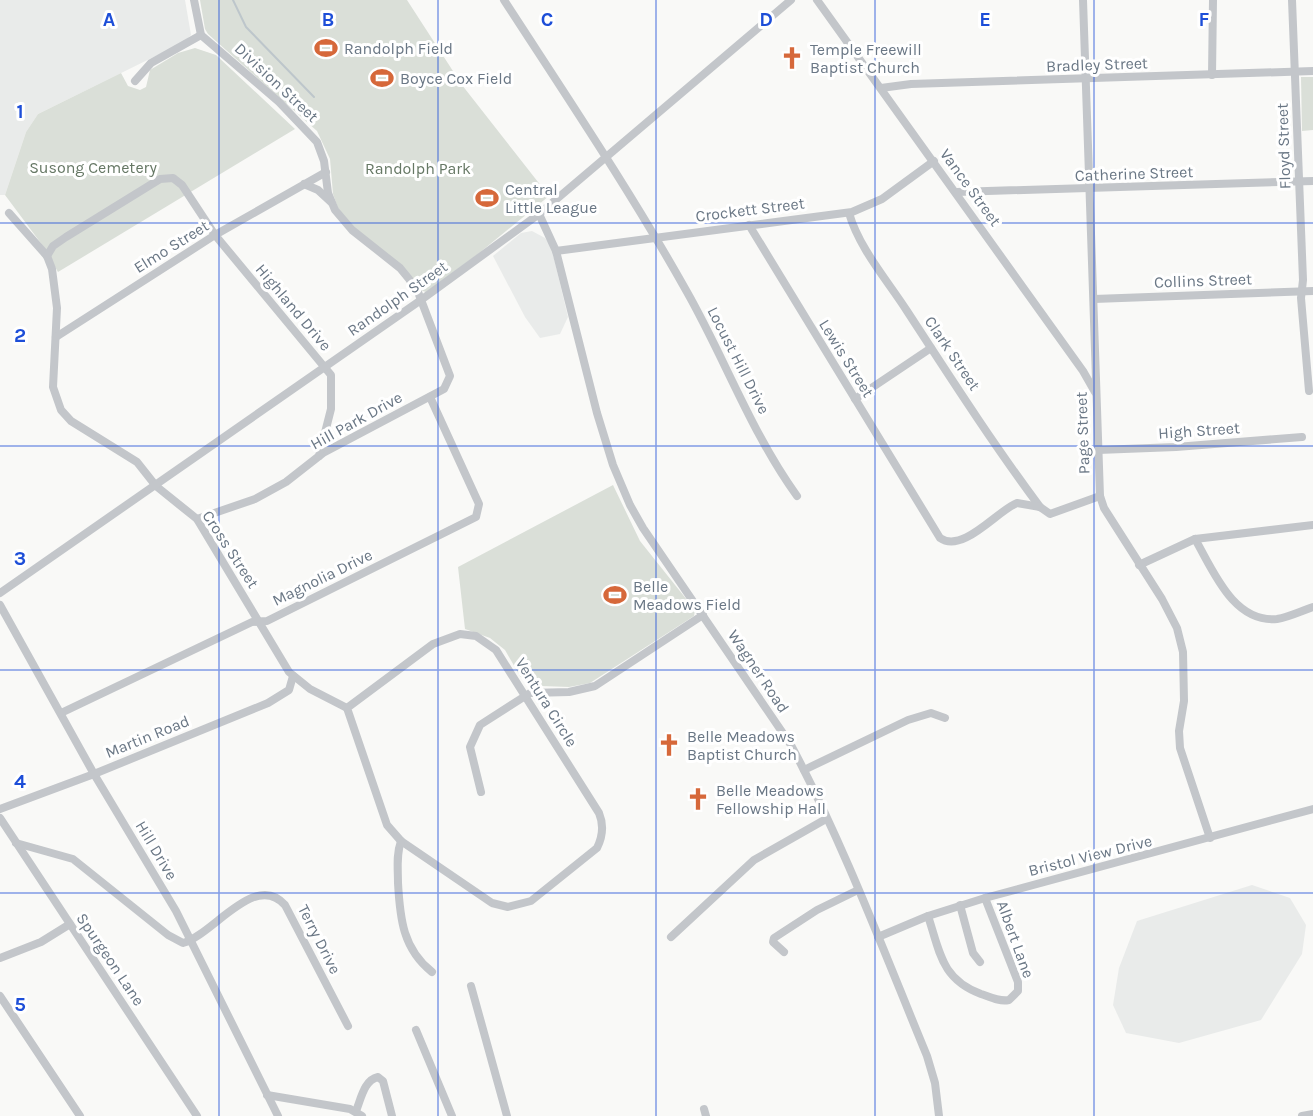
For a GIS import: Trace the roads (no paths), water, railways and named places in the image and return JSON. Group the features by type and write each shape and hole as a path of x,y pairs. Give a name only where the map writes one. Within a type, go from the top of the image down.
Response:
{"street":[{"path":"135,81 151,63 201,35 194,0"},
{"name":"Locust Hill Drive","path":"504,0 656,236 712,338 780,473 797,496"},
{"name":"Randolph Street","path":"0,594 421,300 539,214 791,0"},
{"name":"Vance Street","path":"817,0 957,192 1083,371 1096,395"},
{"name":"Page Street","path":"1083,0 1100,496 1104,508 1172,615 1181,640 1184,701 1179,731 1180,748 1210,838"},
{"path":"1212,75 1213,0"},
{"name":"Floyd Street","path":"1292,0 1302,291"},
{"name":"Division Street","path":"201,35 249,75 309,132 321,151 331,202 341,219 400,268 421,300"},
{"name":"Bradley Street","path":"881,88 911,84 1313,71"},
{"name":"Crockett Street","path":"556,251 656,236 849,213 882,199 934,161"},
{"name":"Elmo Street","path":"56,337 215,235 326,172"},
{"name":"Highland Drive","path":"47,256 53,246 66,237 160,179 174,178 185,190 215,235 325,367 333,380 332,396 319,456"},
{"name":"Catherine Street","path":"957,192 1090,190 1313,181"},
{"path":"304,184 318,190 331,202"},
{"path":"9,213 47,256"},
{"name":"Clark Street","path":"849,213 853,226 931,348 1040,507"},
{"name":"Wagner Road","path":"539,214 556,251 597,413 620,481 643,528 791,745 804,770 858,890 927,1056 935,1083 939,1116"},
{"name":"Lewis Street","path":"749,225 940,538 950,543 987,525 1013,505 1026,503 1040,507"},
{"name":"Cross Street","path":"47,256 56,291 53,387 61,410 71,421 137,462 156,486 197,519 280,659 293,676 347,708"},
{"path":"1302,291 1309,391"},
{"name":"Collins Street","path":"1094,298 1313,291"},
{"name":"Hill Park Drive","path":"197,519 255,500 286,483 319,456 444,388 450,376 421,300"},
{"path":"855,399 931,348"},
{"name":"Magnolia Drive","path":"61,713 252,622 267,621 476,517 479,504 430,397"},
{"name":"High Street","path":"1098,450 1176,447 1302,436"},
{"path":"1040,507 1046,513 1055,513 1100,496"},
{"path":"1139,565 1195,538 1313,525"},
{"path":"1195,538 1229,594 1244,612 1260,618 1278,618 1313,607"},
{"name":"Hill Drive","path":"0,605 94,774 176,911 278,1116"},
{"path":"481,792 470,755 471,739 480,725 534,692 580,690 595,686 703,615"},
{"name":"Ventura Circle","path":"460,634 476,636 490,644 526,695 599,813 603,832 597,848 531,901 508,907 492,903 401,842 387,825 347,708 433,644 460,634"},
{"name":"Martin Road","path":"0,809 94,774 268,703 289,690 293,676"},
{"path":"804,770 908,720 931,713 945,718"},
{"name":"Bristol View Drive","path":"878,937 928,916 985,897 1313,809"},
{"name":"Spurgeon Lane","path":"0,818 197,1116"},
{"path":"671,937 754,860 826,819"},
{"path":"401,842 397,858 402,926 412,951 432,972"},
{"path":"16,843 73,859 178,942 189,941"},
{"path":"784,952 773,942 774,938 817,910 858,890"},
{"name":"Terry Drive","path":"189,941 255,895 268,893 274,896 285,904 348,1026"},
{"name":"Albert Lane","path":"928,916 946,970 953,979 969,989 998,1000 1009,1000 1016,995 1018,982 985,897"},
{"path":"960,905 973,953 980,962"},
{"path":"0,958 41,942 70,924"},
{"path":"471,986 507,1116"},
{"path":"0,996 80,1116"},
{"path":"416,1030 452,1116"},
{"path":"267,1095 359,1114 365,1087 374,1077 383,1081 392,1116"},
{"path":"1302,1116 1313,1113"}],"waterway":[{"path":"233,0 246,27 314,97"}],"place":[{"name":"Randolph Field","path":"326,48"},
{"name":"Temple Freewill Baptist Church","path":"792,58"},
{"name":"Boyce Cox Field","path":"382,78"},
{"name":"Central Little League","path":"487,198"},
{"name":"Belle Meadows Field","path":"615,595"},
{"name":"Belle Meadows Baptist Church","path":"669,745"},
{"name":"Belle Meadows Fellowship Hall","path":"698,799"}],"park label":[{"name":"Susong Cemetery","path":"93,167"},
{"name":"Randolph Park","path":"418,168"}]}
